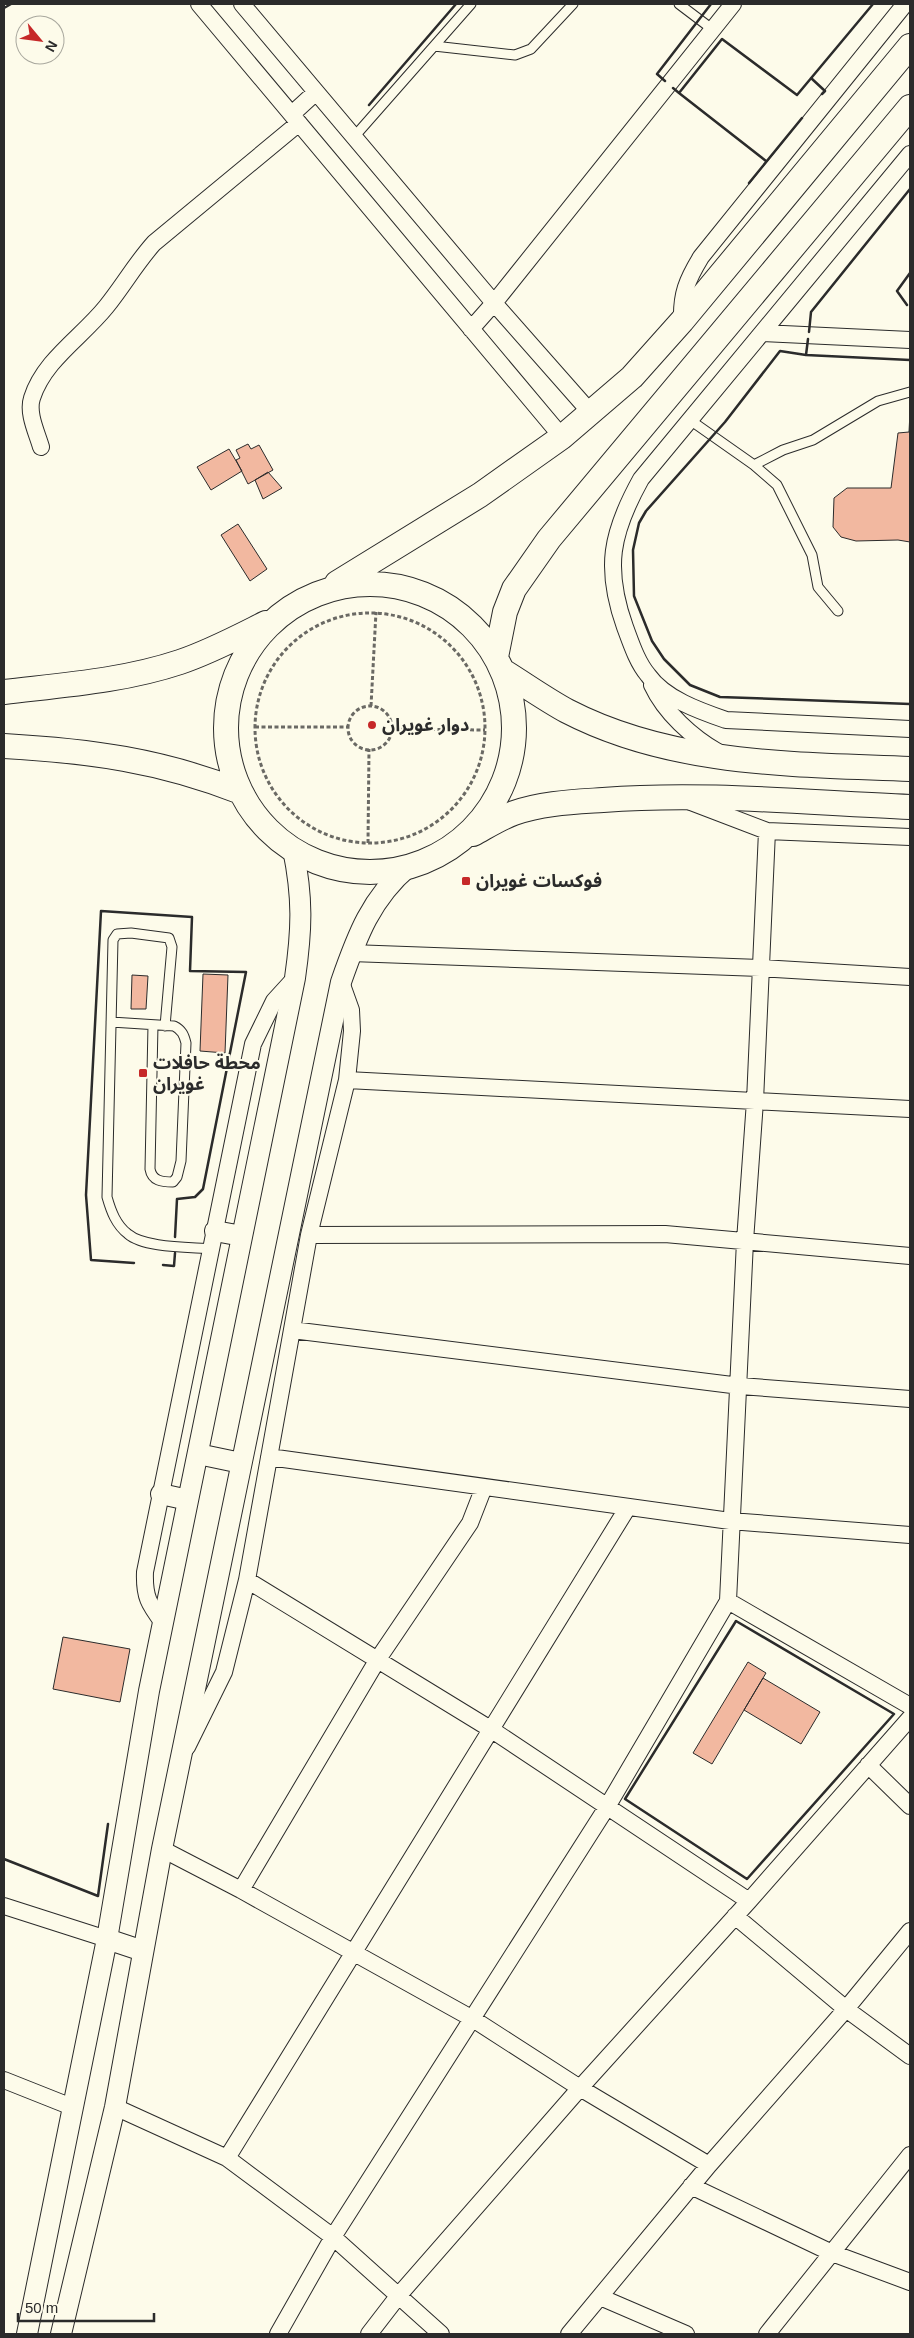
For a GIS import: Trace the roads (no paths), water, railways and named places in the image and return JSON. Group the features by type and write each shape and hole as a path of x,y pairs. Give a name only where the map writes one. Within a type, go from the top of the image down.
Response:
{"main road":[{"path":"910,46 682,321 632,376 562,437 480,495 353,574 298,603 266,628 243,660 230,696 226,735 234,774 241,792 263,824 292,849 320,863 349,870 379,872 409,866 432,857 513,814 536,807 568,802 677,797 910,807"},
{"path":"499,664 506,612 514,589 550,539 910,106"},
{"path":"317,594 335,588 372,583 391,585 418,592 444,603 460,614 474,627 499,664 512,704 514,722 511,757 500,791 480,820 454,844"},
{"path":"4,692 101,681 146,671 219,647 281,615"},
{"path":"499,664 568,712 612,730 688,752 731,759 910,769"},
{"path":"4,746 91,752 130,759 183,771 241,792"}],"street":[{"path":"199,4 562,437"},
{"path":"242,4 494,303 591,413"},
{"path":"471,329 494,303 733,4"},
{"path":"682,321 682,300 686,284 701,257 905,4"},
{"path":"41,446 32,415 31,400 53,362 107,306 136,264 154,243 296,119 316,92"},
{"path":"731,759 701,742 684,728 658,696 631,643 617,606 612,581 617,532 627,504 641,479 910,154"},
{"path":"762,333 910,340"},
{"path":"648,676 663,690 680,700 701,711 726,720 910,729"},
{"path":"677,797 767,831 910,837"},
{"path":"278,2334 333,2238 607,1806 728,1600 730,1521 740,1386 745,1241 755,1101 767,831"},
{"path":"27,2334 106,1939 163,1623 295,978 302,917 300,883 292,849"},
{"path":"61,2334 115,2107 162,1849 341,982 366,918 378,898 392,881 409,866"},
{"path":"351,953 760,968 910,977"},
{"path":"163,1623 148,1604 144,1589 145,1572 253,1044 274,1001 295,978"},
{"path":"180,1760 224,1672 247,1580 309,1235 347,1080 352,1031 351,1010 341,982"},
{"path":"347,1080 910,1109"},
{"path":"309,1235 665,1234 910,1256"},
{"path":"214,1240 242,1236"},
{"path":"292,1330 740,1386 910,1399"},
{"path":"198,1454 241,1463"},
{"path":"269,1457 730,1521 910,1535"},
{"path":"240,1890 378,1660 470,1523 484,1487"},
{"path":"161,1494 188,1500"},
{"path":"227,2158 628,1507"},
{"path":"247,1580 492,1730 749,1901"},
{"path":"728,1600 910,1706"},
{"path":"370,2334 399,2295 580,2088 749,1901 910,1718"},
{"path":"868,1765 910,1806"},
{"path":"162,1849 473,2019 580,2088 709,2165"},
{"path":"4,1906 143,1951"},
{"path":"735,1916 846,2009 910,2056"},
{"path":"569,2334 691,2186 846,2009 910,1931"},
{"path":"4,2080 72,2107"},
{"path":"115,2107 227,2158 333,2238 441,2334"},
{"path":"767,2334 910,2155"},
{"path":"691,2186 832,2253 910,2282"},
{"path":"600,2297 686,2334"}],"lane":[{"path":"354,137 471,4"},
{"path":"434,46 515,55 531,49 573,4"},
{"path":"679,4 712,29"},
{"path":"754,465 783,450 813,440 878,401 910,392"},
{"path":"690,420 754,465 777,485 812,555 818,587 838,611"},
{"path":"165,1026 172,942 170,938 165,935 117,934 113,940 106,1189 115,1218 128,1235 137,1239 214,1240"},
{"path":"111,1022 174,1026 181,1030 186,1043 180,1168 173,1182 154,1179 150,1169 153,1025"}],"place":[{"name":"دوار غويران","path":"372,725"},
{"name":"فوكسات غويران","path":"466,881"},
{"name":"محطة حافلات غويران","path":"143,1073"}]}
